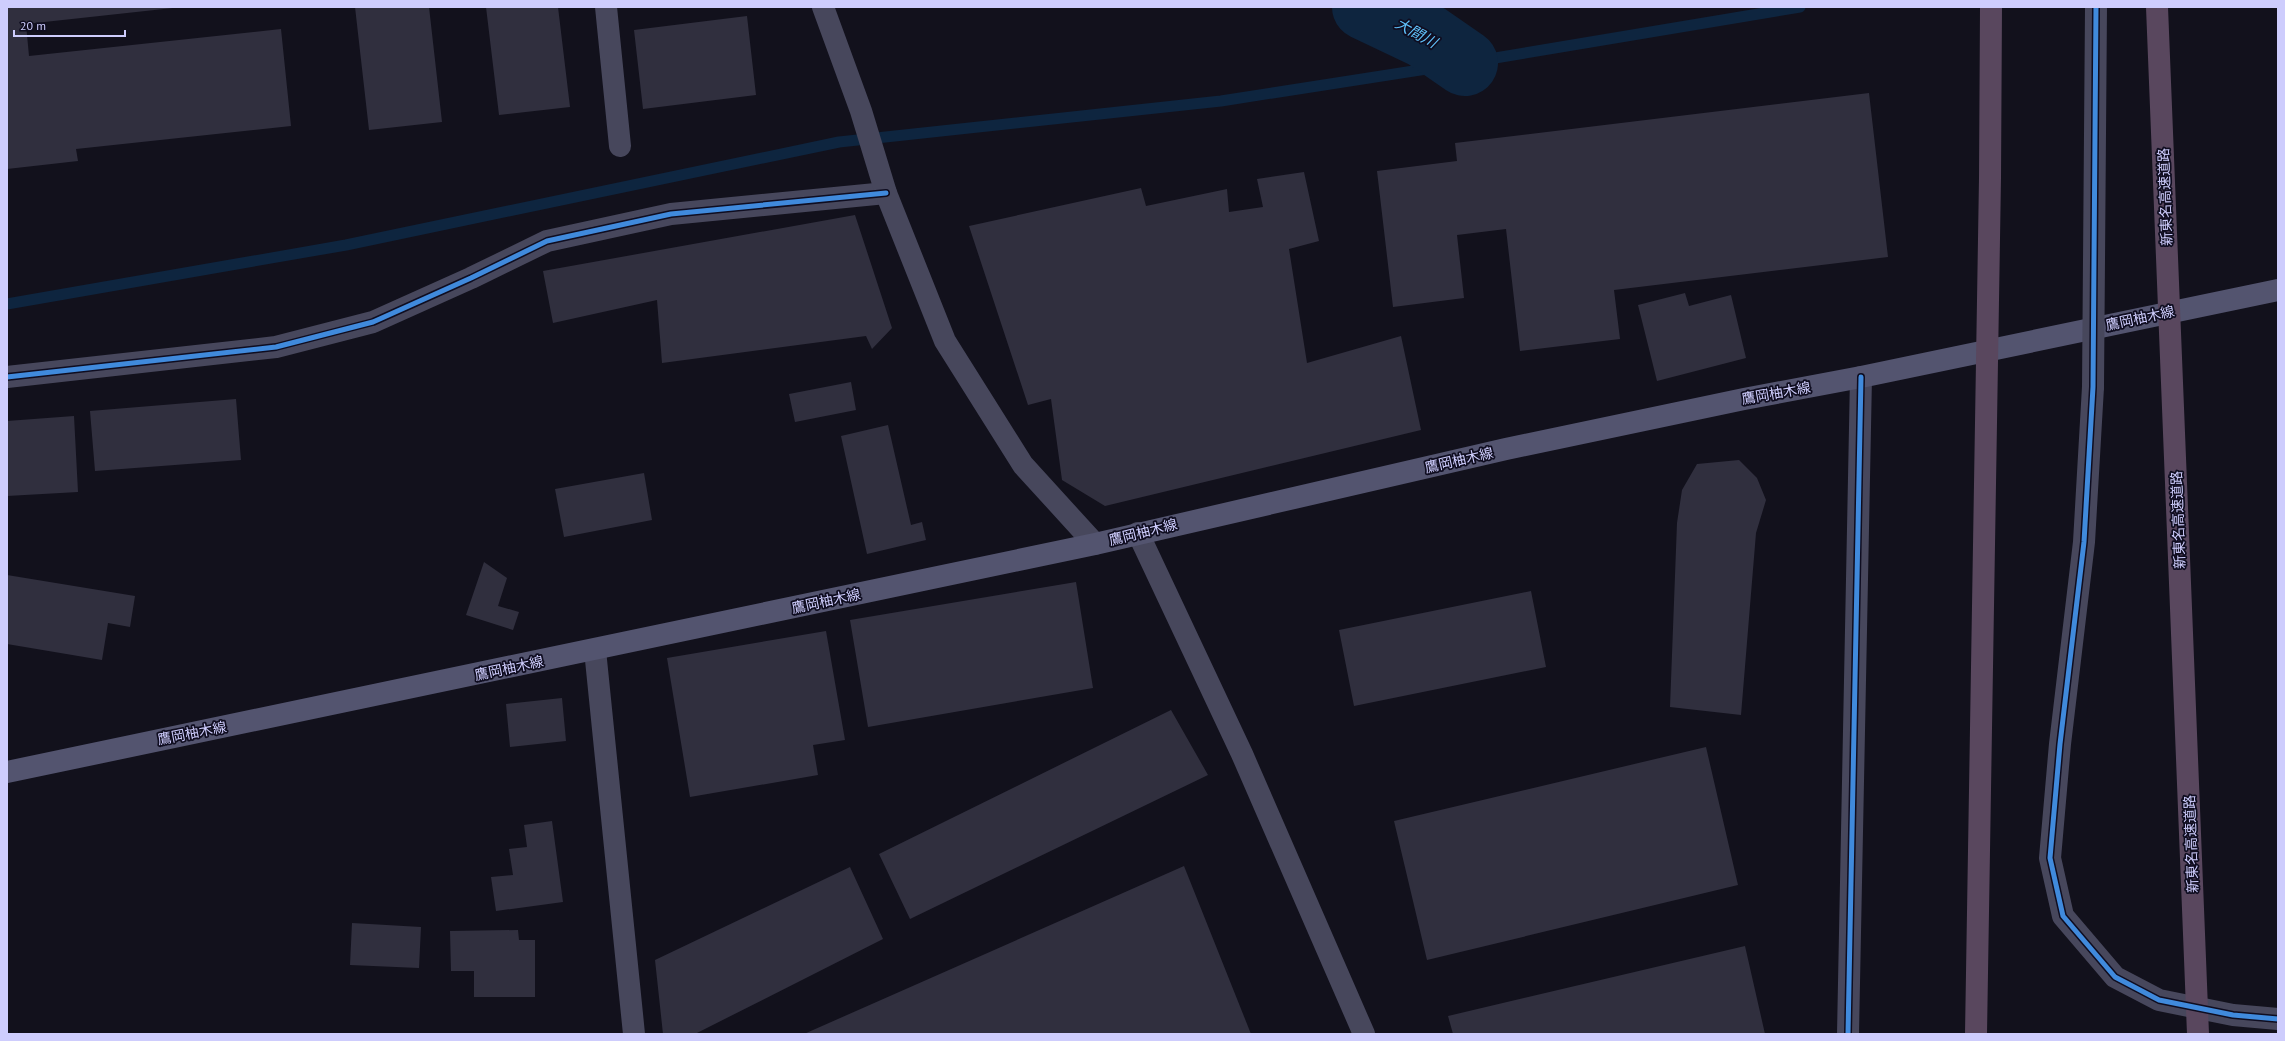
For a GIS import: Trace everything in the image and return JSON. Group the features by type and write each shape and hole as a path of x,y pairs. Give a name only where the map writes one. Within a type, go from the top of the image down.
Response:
{"highway":[{"path":"1976,1034 1990,194 1991,7"},
{"name":"新東名高速道路","path":"2157,7 2198,1034"}],"main road":[{"name":"鷹岡柚木線","path":"7,772 1095,544 1514,448 1744,399 1862,377 2278,290"}],"street":[{"path":"606,7 620,146"},
{"path":"823,7 861,111 886,193 945,341 1023,466 1095,544"},
{"path":"2096,7 2093,387 2084,542 2060,744 2050,858 2063,916 2115,977 2159,1000 2277,1024"},
{"path":"7,377 276,347 373,322 471,278 547,241 671,214 886,193"},
{"path":"1848,1034 1862,377"},
{"path":"1138,533 1242,754 1364,1034"},
{"path":"595,650 634,1034"}],"building":[{"path":"7,7 182,7 26,24 29,56 281,29 291,126 76,149 78,161 7,169"},
{"path":"355,7 429,7 442,122 369,130"},
{"path":"486,7 558,7 570,107 499,115"},
{"path":"747,16 756,95 643,109 634,30"},
{"path":"1869,93 1888,257 1614,290 1620,339 1520,351 1506,229 1457,235 1464,298 1393,307 1377,171 1457,161 1455,143"},
{"path":"1304,172 1319,241 1289,249 1307,363 1401,336 1421,430 1105,506 1062,480 1051,399 1028,405 969,226 1141,188 1146,206 1227,189 1229,212 1263,207 1257,179"},
{"path":"855,215 892,328 872,349 866,336 662,363 657,300 553,323 543,271"},
{"path":"1685,293 1689,306 1731,295 1746,358 1657,381 1638,305"},
{"path":"851,382 856,410 795,422 789,394"},
{"path":"236,399 241,460 95,471 90,411"},
{"path":"74,416 78,492 7,496 7,421"},
{"path":"888,425 911,525 922,522 926,540 867,554 841,436"},
{"path":"1739,460 1757,478 1766,500 1756,533 1741,715 1670,707 1677,523 1682,490 1697,464"},
{"path":"644,473 652,520 564,537 555,489"},
{"path":"484,562 507,578 498,606 519,612 513,630 466,615"},
{"path":"7,575 135,596 130,627 108,623 102,660 7,644"},
{"path":"1076,582 1093,688 868,727 850,620"},
{"path":"1531,591 1546,667 1354,706 1339,630"},
{"path":"826,631 845,740 813,745 818,775 690,797 667,658"},
{"path":"562,698 566,741 510,747 506,704"},
{"path":"1171,710 1208,775 910,919 879,854"},
{"path":"1706,747 1738,885 1427,960 1394,821"},
{"path":"552,821 563,902 496,911 491,877 513,875 509,849 527,847 524,825"},
{"path":"1184,866 1251,1034 804,1034"},
{"path":"850,867 883,939 695,1034 663,1034 655,960"},
{"path":"352,923 421,927 419,968 350,965"},
{"path":"518,930 519,940 535,940 535,997 474,997 474,971 451,971 450,931"},
{"path":"1745,946 1765,1034 1453,1034 1448,1016"}],"waterway":[{"name":"大間川","path":"1365,7 1426,36 1465,63"},
{"path":"7,304 346,245 839,142 1221,101 1465,63 1800,7"}],"cycle path":[{"path":"2096,7 2093,387 2084,542 2060,744 2050,858 2063,916 2115,977 2159,1000 2233,1015 2278,1019"},
{"path":"7,377 276,347 373,322 471,278 547,241 671,214 886,193"},
{"path":"1848,1034 1861,377"}]}
